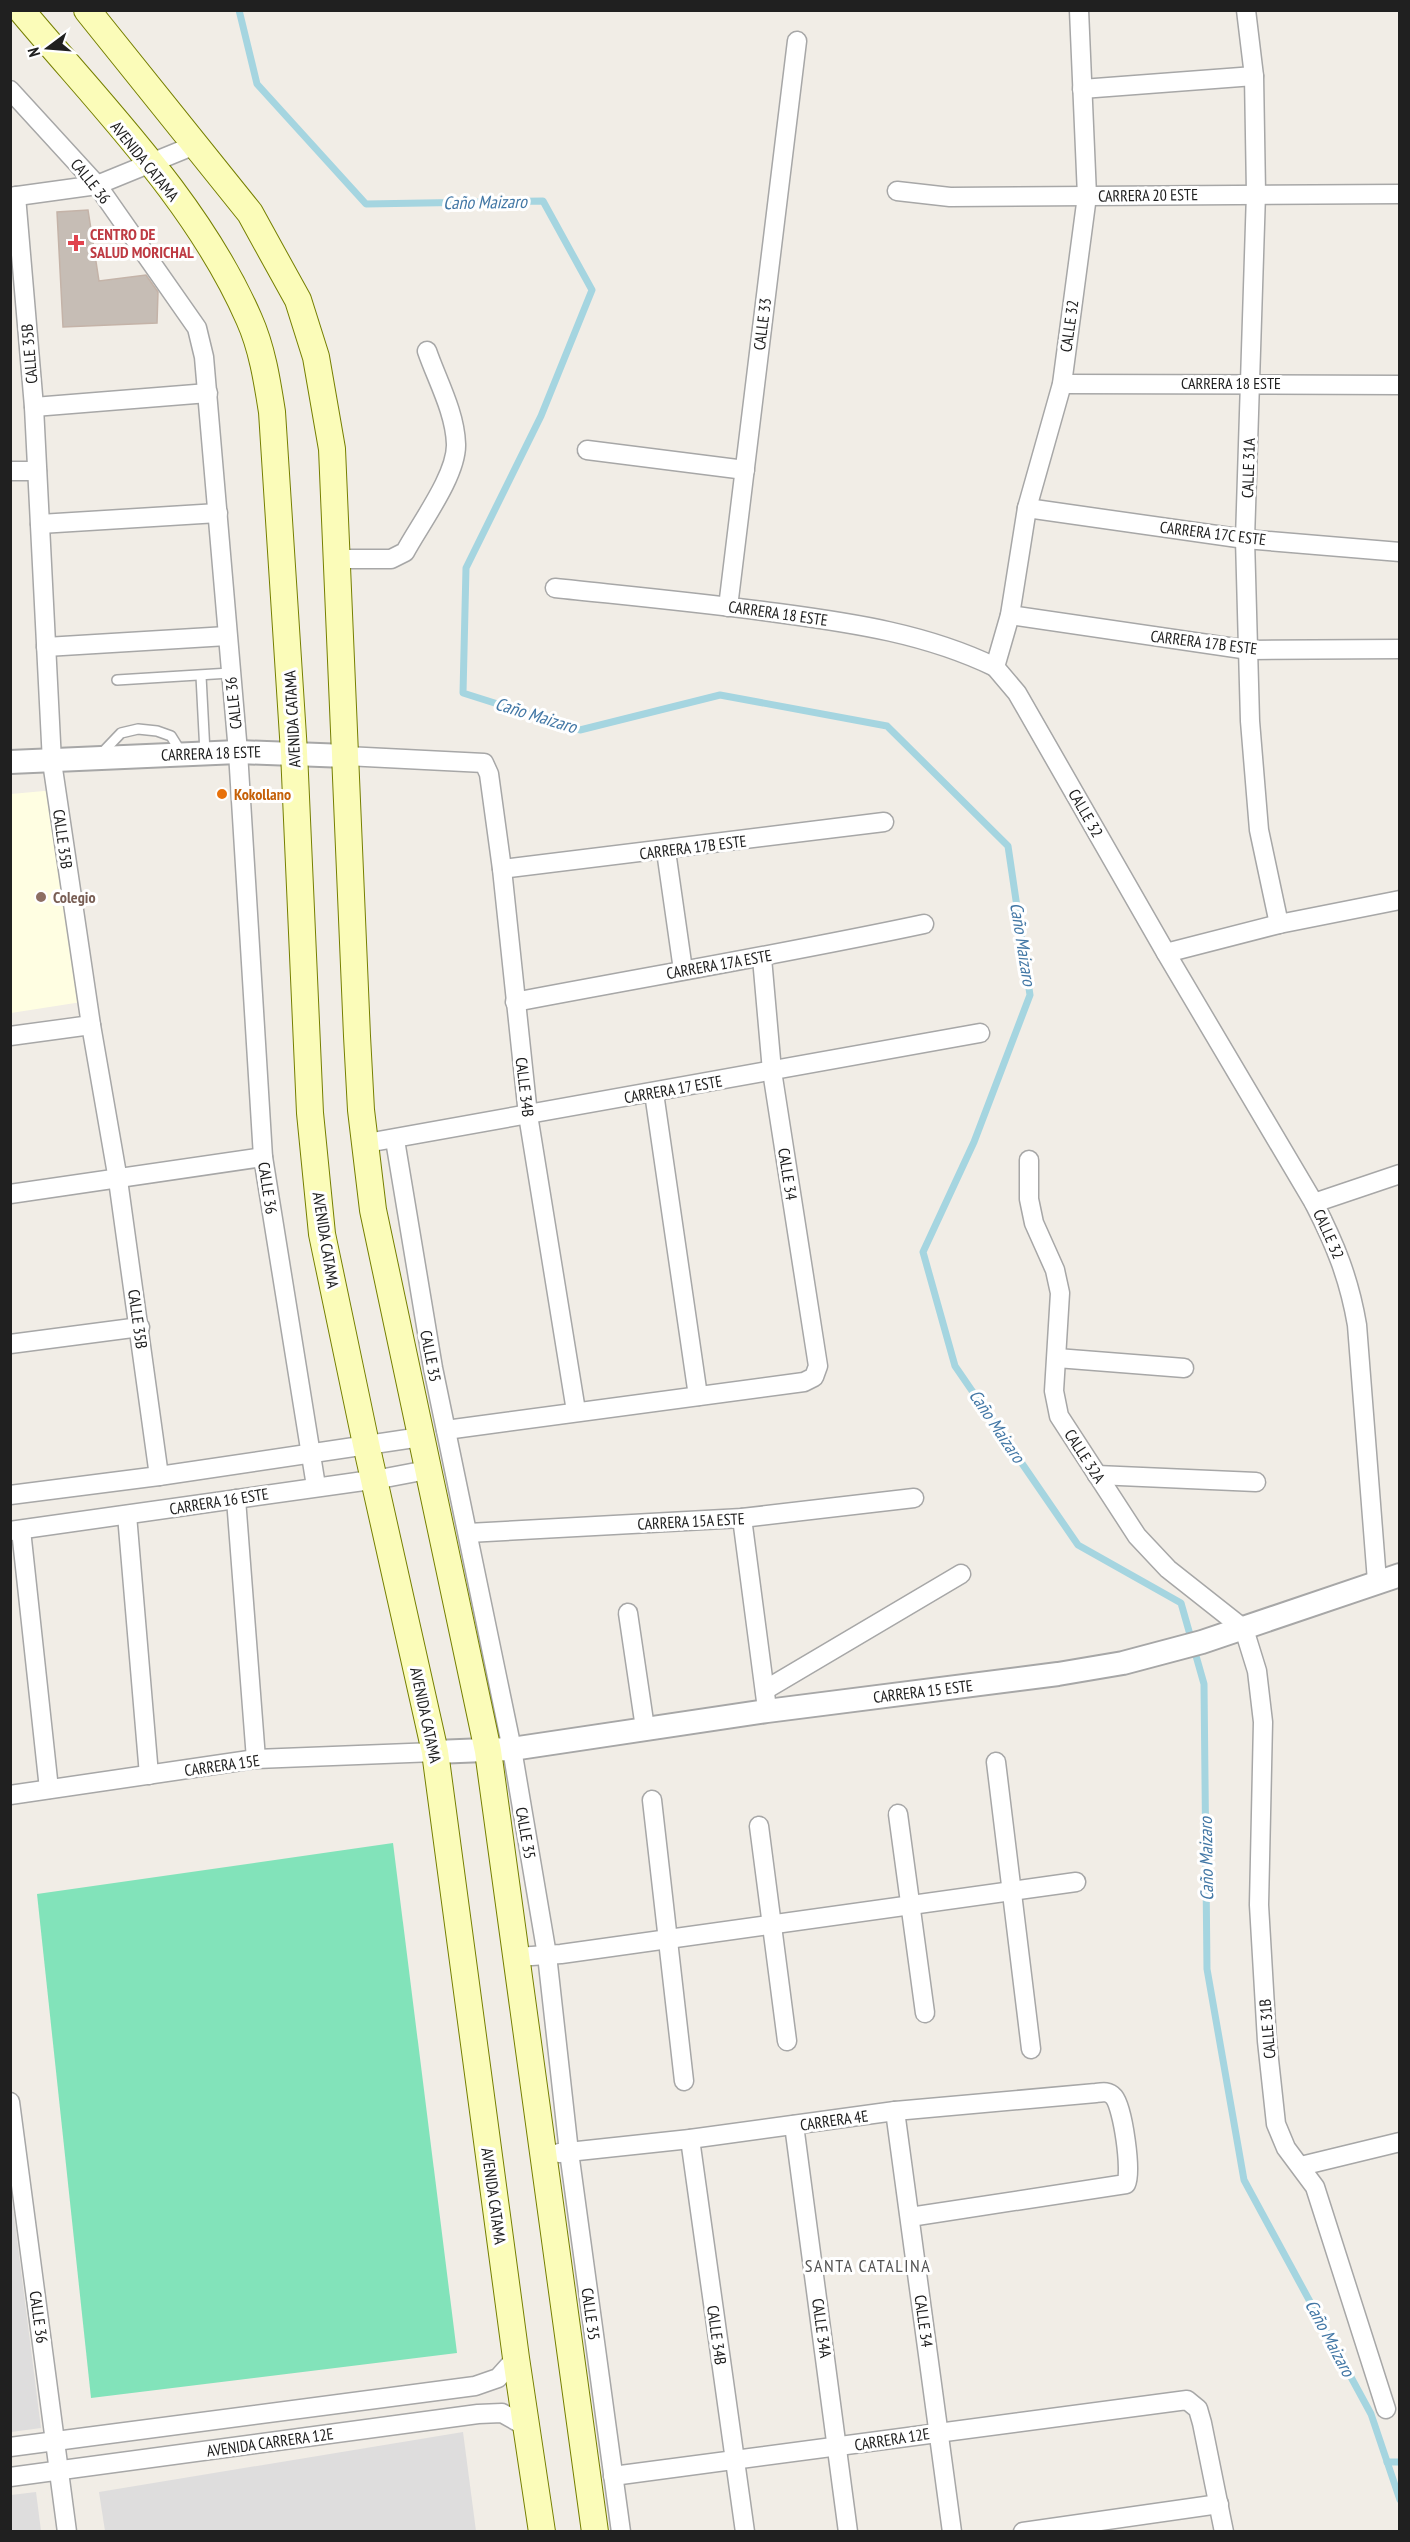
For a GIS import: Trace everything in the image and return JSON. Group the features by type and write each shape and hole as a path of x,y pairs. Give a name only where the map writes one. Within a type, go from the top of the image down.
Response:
{"main road":[{"name":"AVENIDA CATAMA","path":"21,10 151,165 224,268 250,320 265,367 273,423 294,752 310,1113 322,1234 373,1479 435,1752 525,2426 542,2532"},
{"path":"87,10 250,213 298,300 316,357 332,449 357,1036 374,1210 427,1470 500,1750 517,1957 595,2532"}],"street":[{"name":"CALLE 32","path":"1079,10 1087,196 1062,384 1026,508 1010,615 995,667 1017,693 1166,953 1314,1203 1334,1244 1350,1285 1362,1372 1377,1581"},
{"name":"CALLE 31A","path":"1246,10 1254,76 1256,193 1245,539 1253,779 1259,830 1279,924"},
{"name":"CALLE 33","path":"728,607 797,40"},
{"path":"1082,89 1254,76"},
{"name":"CALLE 36","path":"10,90 97,184 197,328 204,357 238,752 263,1157 316,1486"},
{"path":"13,196 97,184 151,165 195,145"},
{"name":"CARRERA 20 ESTE","path":"897,191 950,197 1256,193 1400,194"},
{"name":"CALLE 35B","path":"13,196 34,407 52,762 91,1025 118,1180 159,1476"},
{"path":"337,559 391,559 405,552 452,468 456,445 453,421 427,351"},
{"name":"CARRERA 18 ESTE","path":"1062,384 1400,385"},
{"path":"34,407 208,393"},
{"path":"587,450 745,470"},
{"path":"10,471 37,471"},
{"name":"CARRERA 17C ESTE","path":"1026,508 1245,539 1400,552"},
{"path":"40,524 218,513"},
{"name":"CARRERA 18 ESTE","path":"555,588 866,625 963,651 995,667"},
{"name":"CARRERA 17B ESTE","path":"1010,615 1249,650 1400,649"},
{"path":"46,647 227,636"},
{"name":"CARRERA 18 ESTE","path":"10,762 52,762 98,757 194,753 294,752 484,763"},
{"name":"CALLE 34B","path":"484,763 491,785 502,869 528,1115 576,1411"},
{"name":"CARRERA 17B ESTE","path":"502,869 666,851 884,822"},
{"path":"666,851 683,970"},
{"path":"1166,953 1279,924 1400,900"},
{"name":"CARRERA 17A ESTE","path":"515,1002 683,970 762,958 924,924"},
{"name":"CALLE 34","path":"698,1396 804,1382 814,1377 818,1366 772,1071 762,958"},
{"path":"10,1036 91,1025"},
{"name":"CARRERA 17 ESTE","path":"367,1143 395,1140 980,1033"},
{"path":"446,1430 698,1396 654,1093"},
{"name":"CALLE 35","path":"395,1140 418,1284 468,1533 500,1750 547,1955 569,2152 621,2532"},
{"path":"10,1194 263,1157"},
{"name":"CALLE 32A","path":"1029,1160 1029,1199 1034,1223 1055,1270 1060,1293 1054,1391 1059,1416 1137,1536 1168,1569 1244,1629"},
{"path":"1314,1203 1400,1174"},
{"path":"10,1344 140,1327"},
{"path":"1057,1358 1184,1368"},
{"name":"CARRERA 16 ESTE","path":"10,1495 159,1476 421,1437"},
{"name":"CARRERA 16 ESTE","path":"16,1531 427,1470"},
{"path":"1097,1475 1256,1482"},
{"name":"CARRERA 15A ESTE","path":"468,1533 742,1518 914,1498"},
{"path":"236,1499 256,1759"},
{"path":"127,1515 150,1775"},
{"path":"742,1518 766,1701 961,1574"},
{"path":"16,1531 49,1789"},
{"name":"CARRERA 15 ESTE","path":"435,1752 500,1750 645,1728 766,1701 1058,1674 1123,1663 1244,1629 1377,1581 1400,1575"},
{"path":"628,1613 645,1728"},
{"name":"CALLE 31B","path":"1244,1629 1257,1671 1263,1722 1259,1905 1267,2041 1276,2124 1286,2148 1315,2187 1386,2409"},
{"name":"CARRERA 15E","path":"10,1795 256,1759 435,1752"},
{"path":"996,1762 1031,2049"},
{"path":"651,1800 684,2081"},
{"path":"898,1814 925,2013"},
{"path":"759,1826 770,1926 787,2041"},
{"path":"517,1957 770,1926 1076,1882"},
{"name":"CARRERA 4E","path":"543,2155 794,2126 894,2111 1107,2092 1113,2096 1119,2107 1129,2168 1125,2184 1118,2187 910,2217"},
{"name":"CALLE 36","path":"10,2102 67,2532"},
{"name":"CALLE 34","path":"894,2111 952,2532"},
{"name":"CALLE 34A","path":"794,2126 848,2532"},
{"name":"CALLE 34B","path":"690,2139 745,2532"},
{"path":"1301,2166 1400,2142"},
{"name":"AVENIDA CARRERA 12E","path":"10,2447 56,2439 481,2385 498,2378 516,2358"},
{"name":"CARRERA 12E","path":"613,2476 1172,2400 1188,2400 1198,2409 1219,2504"},
{"name":"AVENIDA CARRERA 12E","path":"10,2477 478,2414 502,2413 525,2426"},
{"path":"1023,2532 1219,2504 1224,2532"}],"lane":[{"path":"117,680 230,673"},
{"path":"194,753 201,675"}],"shaded area":[{"name":"Colegio","path":"55,790 88,1001 11,1013 11,794"},
{"path":"11,2191 41,2428 10,2432"},
{"path":"463,2432 476,2531 105,2531 99,2492"},
{"path":"36,2492 41,2531 11,2531 11,2495"}],"green space":[{"path":"393,1843 457,2353 91,2398 37,1894"}],"building":[{"name":"CENTRO DE SALUD MORICHAL","path":"88,210 99,281 146,275 158,292 157,323 63,327 57,212"}],"waterway":[{"name":"Caño Maizaro","path":"239,10 257,84 366,204 543,201 592,290 541,416 466,568 463,693 580,730 720,695 887,726 1008,846 1030,995 974,1142 923,1252 955,1366 1078,1545 1181,1603 1204,1684 1207,1969 1244,2180 1371,2414 1400,2500"},
{"path":"1387,2462 1400,2462"}],"place":[{"name":"CENTRO DE SALUD MORICHAL","path":"76,243"},
{"name":"Kokollano","path":"222,794"},
{"name":"Colegio","path":"41,897"}],"district":[{"name":"SANTA CATALINA","path":"868,2265"}]}
